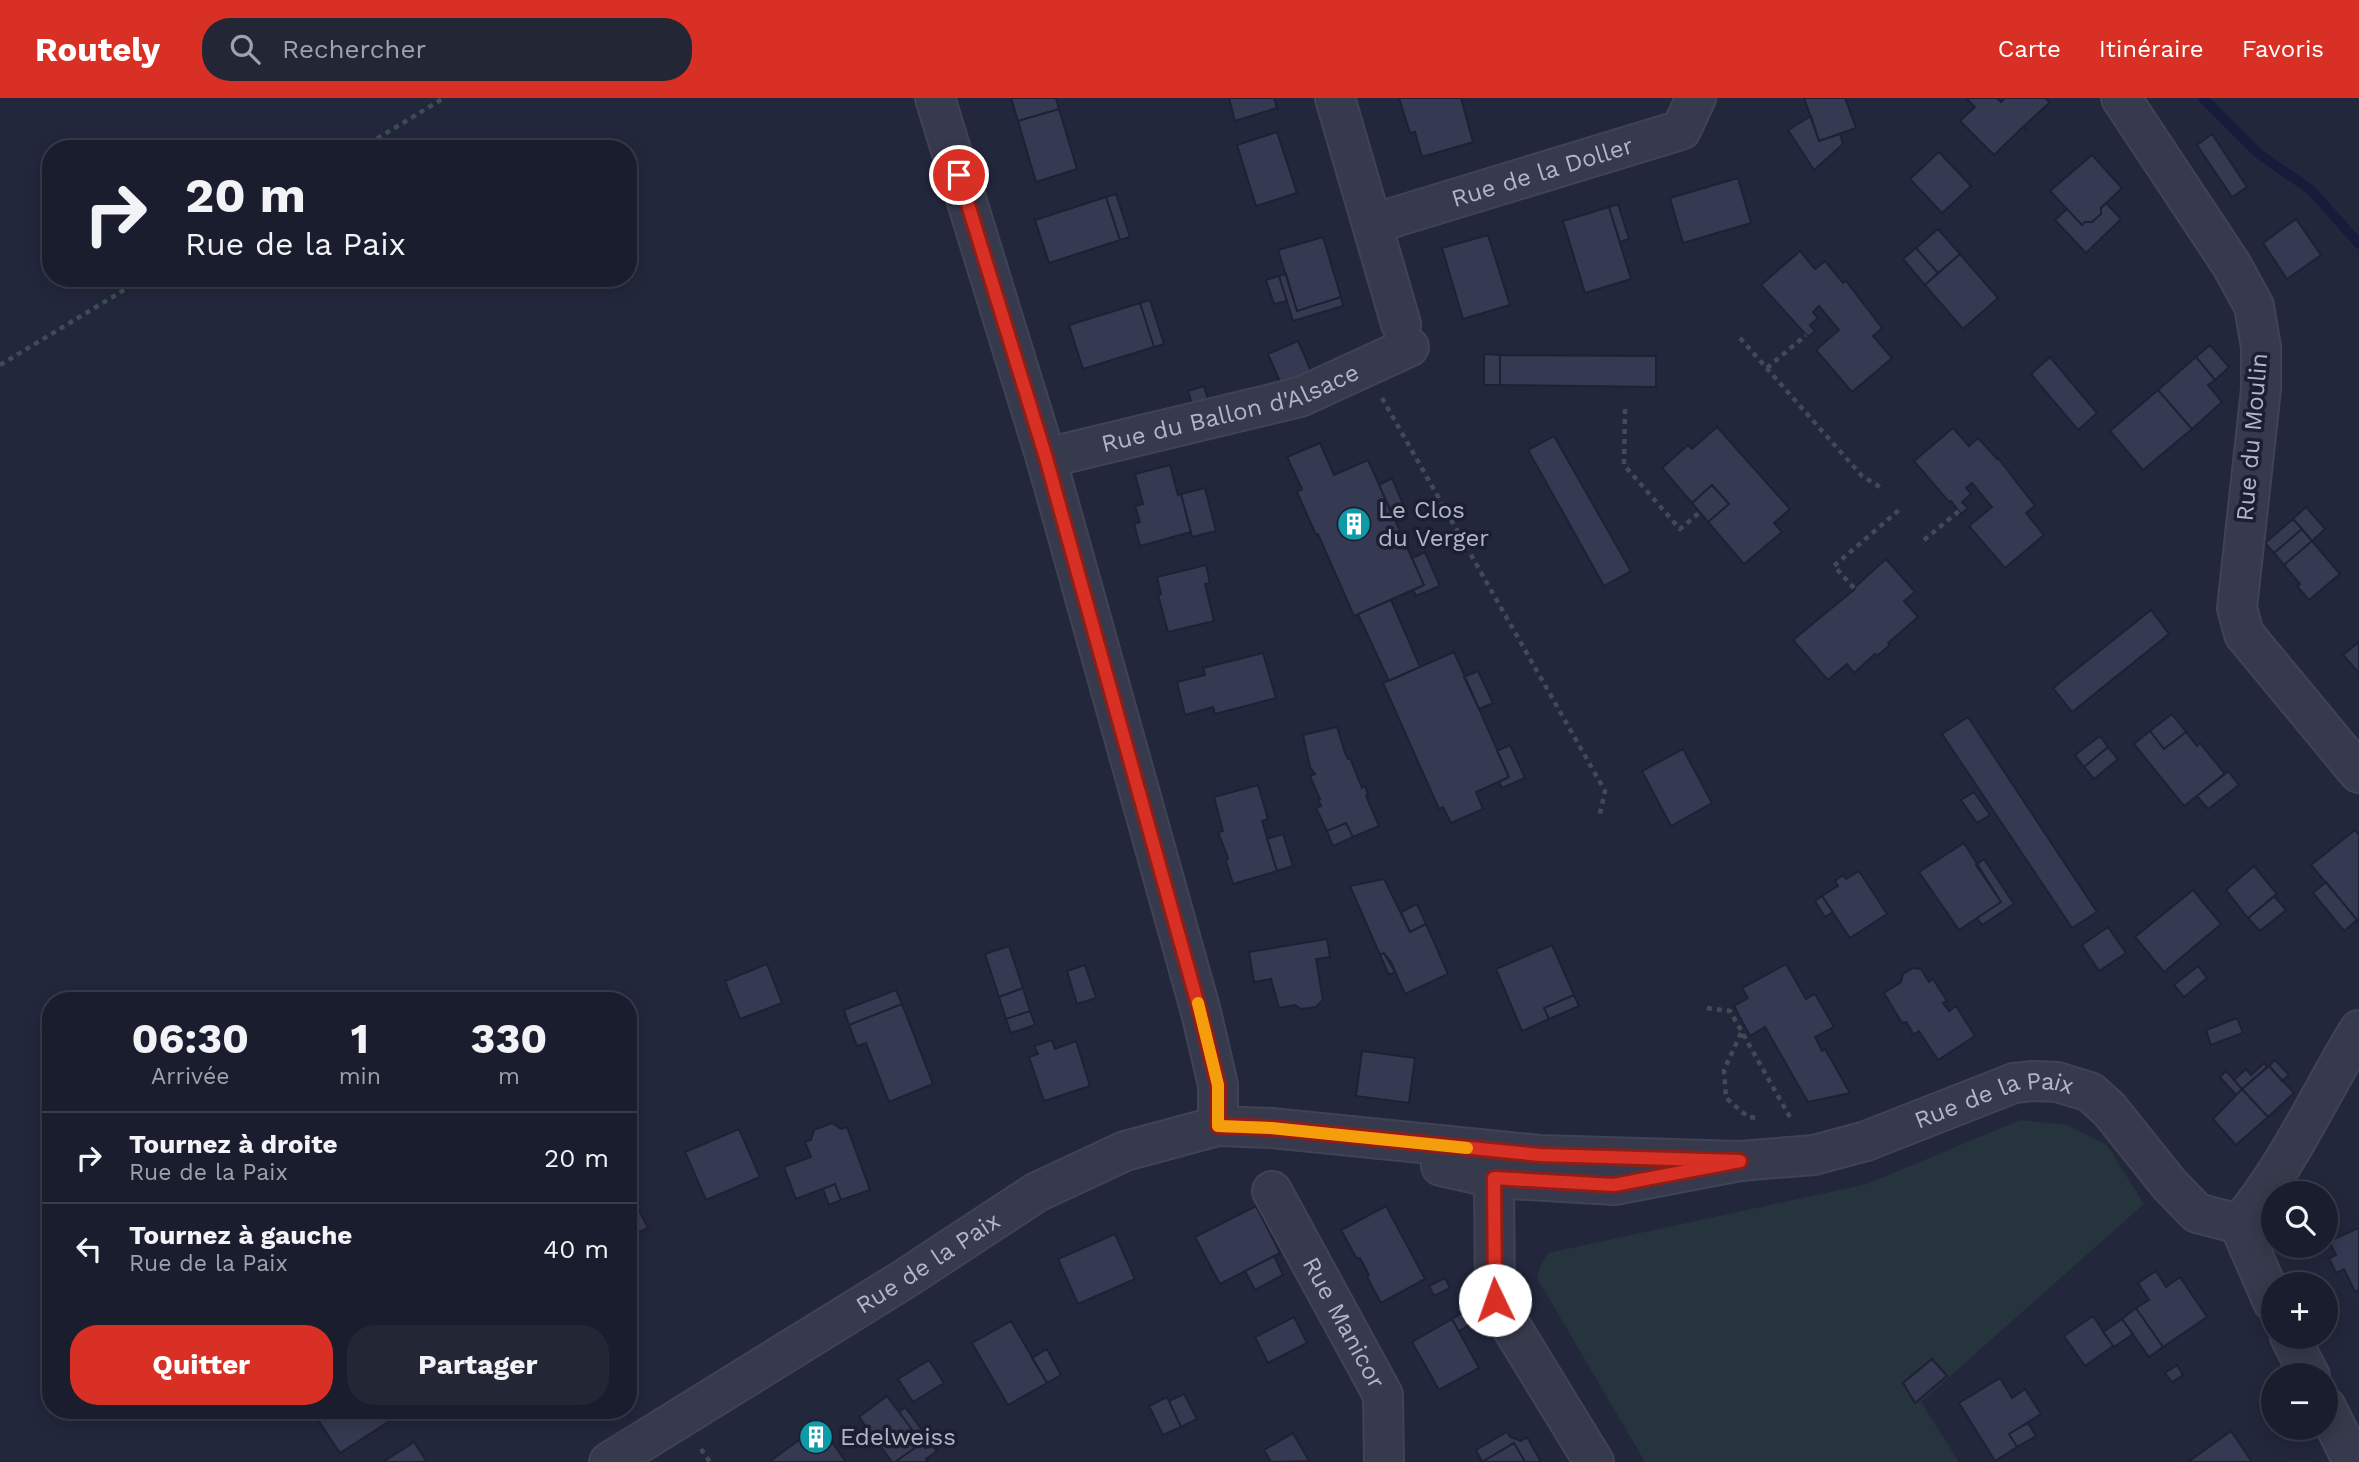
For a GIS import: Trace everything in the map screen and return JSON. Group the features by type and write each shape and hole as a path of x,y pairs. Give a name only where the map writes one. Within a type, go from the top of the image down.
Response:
{"street":[{"path":"935,98 1046,458 1200,1012 1218,1085 1218,1126"},
{"path":"1335,98 1372,224"},
{"name":"Rue de la Doller","path":"1372,224 1681,130 1696,98"},
{"name":"Rue du Moulin","path":"2121,98 2231,264 2254,306 2261,347 2261,389 2237,608 2244,634 2359,773"},
{"name":"Rue du Ballon d'Alsace","path":"1046,458 1300,397 1365,367 1405,335 1372,224"},
{"path":"2261,1275 2239,1224 2263,1196 2279,1171 2359,1030"},
{"name":"Rue de la Paix","path":"1271,1128 1494,1178 1614,1185 1740,1161 1814,1155 1866,1141 2014,1083 2057,1082 2090,1091 2109,1109 2169,1184 2197,1213 2239,1224"},
{"name":"Rue de la Paix","path":"609,1462 891,1288 1037,1192 1125,1152 1218,1126 1271,1128 1540,1155 1740,1161"},
{"path":"1494,1178 1495,1300 1594,1462"},
{"name":"Rue Manicor","path":"1272,1191 1383,1395 1384,1462"},
{"path":"2338,1432 2353,1462"}],"path":[{"path":"375,140 444,98"},
{"path":"0,365 129,287"},
{"path":"1767,368 1806,335"},
{"path":"1740,338 1862,476 1880,487"},
{"path":"1365,367 1605,791 1599,818"},
{"path":"1625,409 1624,465 1680,530 1700,512"},
{"path":"1854,588 1834,566 1899,510"},
{"path":"1924,540 1959,512"},
{"path":"1707,1008 1730,1011 1793,1123 1782,1122"},
{"path":"1742,1032 1724,1070 1726,1098 1748,1116 1770,1120"}],"shaded area":[{"path":"2020,1120 2067,1125 2107,1145 2144,1204 1921,1402 1959,1462 1645,1462 1537,1278 1548,1253 1867,1184"}],"building":[{"path":"1011,98 1056,98 1059,109 1018,121"},
{"path":"1229,98 1274,98 1277,108 1235,121"},
{"path":"1399,98 1461,98 1473,142 1422,157 1415,132 1410,133"},
{"path":"1804,98 1845,98 1856,128 1819,141"},
{"path":"1966,98 1997,98 2001,102 2005,98 2045,98 2050,102 2024,126 2027,131 2023,127 1994,155 1960,121 1975,107"},
{"path":"1059,109 1077,169 1036,182 1018,121"},
{"path":"1811,116 1819,141 1840,134 1843,144 1814,170 1788,130"},
{"path":"1277,132 1297,193 1256,206 1237,145"},
{"path":"2212,134 2247,187 2232,197 2197,145"},
{"path":"1939,152 1971,186 1942,213 1910,179"},
{"path":"2092,155 2122,188 2101,208 2101,214 2092,222 2082,225 2050,191"},
{"path":"1738,178 1751,223 1683,243 1670,198"},
{"path":"1116,194 1130,237 1120,240 1106,197"},
{"path":"1106,197 1120,240 1049,263 1035,220"},
{"path":"2106,203 2121,219 2086,253 2055,220 2067,209 2082,225 2092,222 2101,214 2101,208"},
{"path":"1618,204 1629,239 1620,242 1609,207"},
{"path":"1609,207 1631,279 1585,293 1563,221"},
{"path":"2296,219 2321,255 2287,279 2263,243"},
{"path":"1938,229 1960,254 1938,273 1916,248"},
{"path":"1488,235 1510,305 1463,319 1442,248"},
{"path":"1323,237 1341,297 1297,311 1278,250"},
{"path":"1916,248 1938,273 1925,285 1903,259"},
{"path":"1800,251 1815,269 1825,261 1843,283 1846,281 1882,328 1873,336 1892,358 1852,392 1816,350 1839,330 1819,306 1813,312 1818,318 1810,325 1815,331 1808,337 1761,285"},
{"path":"1960,254 1998,298 1963,329 1925,285"},
{"path":"1286,274 1297,311 1341,297 1343,306 1293,321 1279,276"},
{"path":"1279,276 1287,301 1274,304 1266,280"},
{"path":"1150,300 1164,344 1154,347 1140,303"},
{"path":"1140,303 1154,347 1083,369 1069,325"},
{"path":"1298,341 1311,371 1281,384 1268,354"},
{"path":"2210,345 2229,367 2215,380 2196,357"},
{"path":"1484,354 1500,355 1500,385 1484,385"},
{"path":"1500,355 1656,356 1656,387 1500,385"},
{"path":"2050,357 2097,413 2078,430 2031,374"},
{"path":"2196,357 2215,380 2208,385 2222,402 2192,429 2158,390"},
{"path":"1204,386 1208,399 1192,404 1188,391"},
{"path":"2158,390 2192,429 2143,470 2110,431"},
{"path":"1717,427 1790,509 1774,523 1782,532 1744,564 1708,522 1729,504 1712,485 1692,503 1662,468 1688,445 1692,449"},
{"path":"1953,428 1969,446 1978,438 1998,458 2035,506 2026,513 2044,535 2005,568 1969,526 1992,507 1972,483 1966,488 1971,494 1962,502 1968,508 1961,514 1914,461"},
{"path":"1554,436 1631,571 1604,586 1528,450"},
{"name":"Le Clos du Verger","path":"1320,443 1334,475 1368,460 1424,585 1354,616 1297,492 1302,489 1287,457"},
{"path":"1170,465 1191,532 1140,546 1134,524 1140,522 1135,506 1143,504 1135,474"},
{"path":"1392,478 1406,511 1393,517 1379,485"},
{"path":"1712,485 1729,504 1708,522 1692,503"},
{"path":"1205,488 1216,531 1192,537 1181,494"},
{"path":"2306,507 2325,529 2312,541 2293,519"},
{"path":"2293,519 2302,529 2274,553 2265,543"},
{"path":"2302,529 2312,541 2284,565 2274,553"},
{"path":"2312,541 2340,574 2309,600 2284,565"},
{"path":"1425,552 1440,586 1416,596 1413,590 1424,585 1412,558"},
{"path":"1886,559 1915,592 1904,601 1918,617 1888,643 1890,645 1877,656 1875,654 1854,673 1847,664 1828,680 1793,640 1855,589"},
{"path":"1206,565 1210,583 1205,584 1214,621 1168,632 1158,595 1161,594 1157,577"},
{"path":"1391,600 1420,667 1389,681 1358,614"},
{"path":"2151,610 2169,634 2072,712 2053,688"},
{"path":"2359,642 2359,673 2343,655"},
{"path":"1454,652 1509,777 1476,792 1483,809 1451,823 1443,807 1439,809 1383,683"},
{"path":"1263,653 1276,698 1215,714 1213,707 1185,715 1177,682 1205,675 1203,668"},
{"path":"1478,671 1493,703 1479,709 1464,677"},
{"path":"2172,714 2186,732 2164,749 2150,731"},
{"path":"1968,717 2097,912 2072,928 1942,734"},
{"path":"1337,727 1345,753 1348,759 1350,758 1362,788 1365,786 1366,796 1379,826 1353,837 1346,823 1327,831 1316,808 1321,806 1320,799 1310,776 1315,774 1310,767 1303,735"},
{"path":"2150,731 2164,749 2186,732 2197,746 2200,743 2225,774 2184,806 2134,744"},
{"path":"2100,736 2108,747 2084,767 2075,755"},
{"path":"1510,745 1525,778 1502,788 1499,782 1509,777 1497,751"},
{"path":"2108,747 2118,759 2094,779 2084,767"},
{"path":"1683,749 1712,803 1671,826 1642,771"},
{"path":"2228,771 2239,785 2208,809 2197,796"},
{"path":"1258,785 1268,819 1262,821 1277,871 1233,884 1226,861 1228,858 1218,832 1223,831 1214,797"},
{"path":"1974,792 1990,815 1977,823 1961,800"},
{"path":"1346,823 1353,837 1333,846 1327,831"},
{"path":"2355,830 2359,835 2359,922 2311,865"},
{"path":"1283,834 1293,866 1277,871 1267,839"},
{"path":"1964,843 2001,902 1959,930 1919,872"},
{"path":"1984,859 2014,904 1982,925 1977,918 2001,902 1976,865"},
{"path":"2254,866 2277,894 2248,918 2226,890"},
{"path":"1859,871 1887,914 1850,938 1822,896 1838,886 1835,881 1843,875 1846,879"},
{"path":"1384,879 1410,932 1426,924 1448,974 1405,994 1391,962 1384,953 1380,955 1350,886"},
{"path":"2326,882 2357,920 2344,931 2313,893"},
{"path":"2193,890 2221,924 2164,972 2135,937"},
{"path":"1822,896 1833,912 1825,917 1815,901"},
{"path":"2274,896 2286,910 2260,931 2248,918"},
{"path":"1417,904 1426,924 1410,932 1401,912"},
{"path":"2108,927 2126,953 2099,971 2082,945"},
{"path":"1327,939 1330,957 1316,959 1323,1000 1316,1007 1301,1009 1295,1005 1279,1008 1271,979 1254,982 1249,952"},
{"path":"1552,945 1574,995 1544,1008 1549,1019 1522,1031 1496,969"},
{"path":"1009,946 1023,988 999,997 985,954"},
{"path":"1384,953 1395,972 1389,975 1380,955"},
{"path":"767,964 782,1003 740,1019 725,981"},
{"path":"1786,964 1806,999 1815,994 1834,1027 1815,1037 1822,1051 1825,1049 1850,1093 1808,1102 1765,1027 1750,1036 1734,1006 1748,998 1742,988"},
{"path":"1085,965 1096,998 1077,1004 1067,971"},
{"path":"2198,966 2207,978 2184,997 2174,985"},
{"path":"1913,968 1921,969 1929,982 1933,979 1947,1001 1943,1003 1949,1011 1956,1006 1975,1036 1938,1060 1919,1031 1911,1036 1913,1034 1910,1028 1906,1022 1902,1023 1884,993 1901,982 1903,974"},
{"path":"1023,988 1030,1011 1006,1019 999,997"},
{"path":"896,990 902,1004 849,1025 844,1010"},
{"path":"1574,995 1579,1006 1549,1019 1544,1008"},
{"path":"902,1004 933,1084 889,1102 866,1043 857,1046 849,1025"},
{"path":"1030,1011 1035,1025 1011,1033 1006,1019"},
{"path":"2237,1018 2243,1033 2211,1045 2206,1030"},
{"path":"1052,1040 1055,1049 1076,1041 1090,1086 1044,1101 1029,1057 1038,1054 1034,1046"},
{"path":"1362,1051 1415,1058 1409,1103 1356,1096"},
{"path":"2275,1060 2289,1075 2282,1081 2269,1066"},
{"path":"2264,1063 2267,1067 2242,1089 2234,1080 2246,1069 2251,1075"},
{"path":"2269,1066 2294,1093 2268,1117 2242,1089"},
{"path":"2226,1071 2242,1089 2236,1095 2220,1077"},
{"path":"2242,1089 2268,1117 2236,1145 2213,1119"},
{"path":"832,1123 841,1129 847,1127 870,1190 841,1200 835,1184 796,1199 784,1167 811,1157 805,1142 811,1140 814,1130"},
{"path":"739,1129 760,1177 706,1200 685,1152"},
{"path":"835,1184 841,1200 829,1205 823,1189"},
{"path":"637,1206 648,1228 637,1233"},
{"path":"1256,1206 1280,1253 1220,1284 1195,1237"},
{"path":"1386,1206 1425,1279 1381,1303 1360,1258 1357,1259 1341,1230"},
{"path":"2359,1228 2359,1290 2355,1292 2344,1269 2336,1272 2329,1258 2338,1258 2338,1237"},
{"path":"1115,1234 1135,1279 1078,1304 1058,1259"},
{"path":"1274,1256 1283,1275 1255,1290 1245,1271"},
{"path":"2156,1271 2166,1287 2180,1277 2207,1317 2163,1347 2136,1308 2149,1300 2138,1283"},
{"path":"1445,1278 1450,1288 1434,1296 1429,1286"},
{"path":"2136,1308 2163,1347 2149,1357 2122,1319"},
{"path":"1464,1312 1471,1324 1459,1331 1452,1319"},
{"path":"2093,1316 2113,1346 2085,1366 2064,1336"},
{"path":"1294,1317 1307,1343 1268,1363 1255,1337"},
{"path":"1452,1319 1479,1368 1439,1390 1412,1342"},
{"path":"2122,1319 2133,1334 2114,1347 2103,1332"},
{"path":"1011,1321 1047,1383 1008,1405 972,1343"},
{"path":"1047,1349 1061,1375 1047,1383 1032,1358"},
{"path":"1932,1359 1947,1376 1915,1403 1903,1383"},
{"path":"929,1360 944,1383 913,1402 898,1379"},
{"path":"2177,1365 2183,1375 2172,1382 2165,1373"},
{"path":"2000,1378 2012,1398 2025,1389 2041,1414 2009,1434 2017,1447 1995,1461 1959,1403"},
{"path":"1184,1394 1197,1419 1181,1427 1169,1401"},
{"path":"887,1396 922,1443 895,1462 892,1462 859,1417"},
{"path":"1167,1397 1181,1427 1163,1435 1149,1406"},
{"path":"905,1407 928,1438 922,1443 899,1412"},
{"path":"317,1419 393,1419 340,1453"},
{"path":"2028,1423 2036,1436 2017,1447 2009,1434"},
{"name":"Edelweiss","path":"820,1425 846,1462 769,1462 788,1448"},
{"path":"2231,1431 2252,1462 2188,1462"},
{"path":"1507,1432 1510,1437 1521,1441 1527,1437 1541,1462 1525,1462 1514,1443 1482,1462 1476,1450"},
{"path":"1293,1433 1309,1461 1271,1462 1264,1450"},
{"path":"414,1442 427,1462 383,1462"},
{"path":"922,1443 925,1448 931,1444 937,1451 926,1459 928,1462 895,1462"},
{"path":"1514,1443 1525,1462 1482,1462"}],"waterway":[{"path":"2203,98 2259,154 2311,190 2359,244"}],"slow traffic":[{"path":"1198,1003 1218,1085 1218,1126 1271,1128 1467,1148"}],"place":[{"name":"Le Clos du Verger","path":"1354,524"},
{"name":"Edelweiss","path":"816,1437"}],"route":[{"path":"959,175 1046,458 1200,1012 1218,1085 1218,1126 1271,1128 1540,1155 1740,1161 1614,1185 1494,1178 1495,1300"}]}
